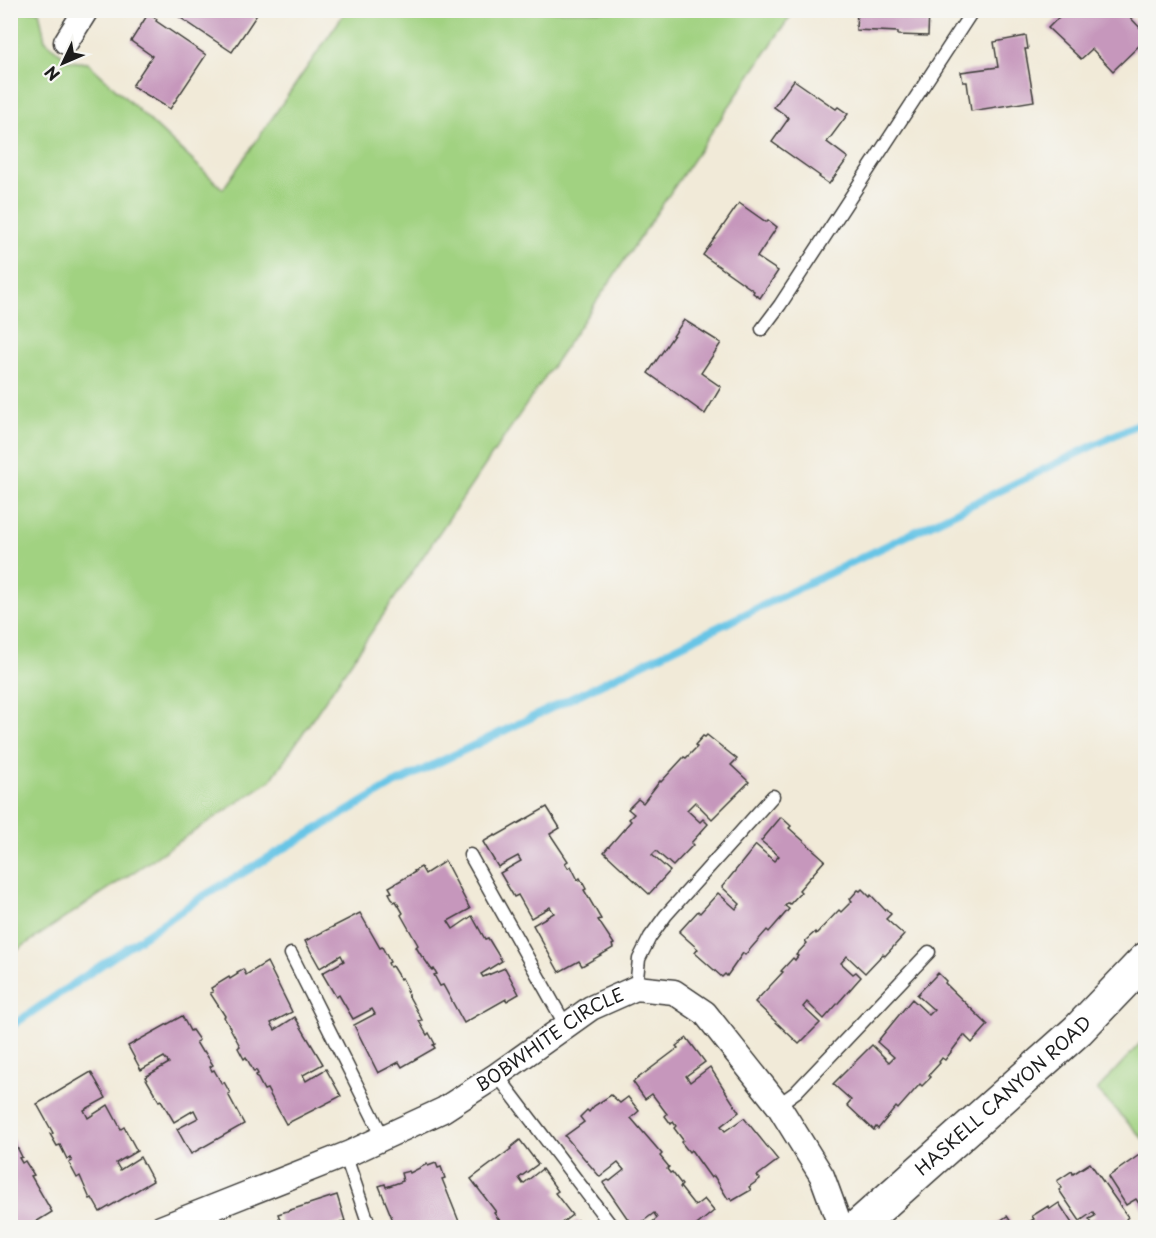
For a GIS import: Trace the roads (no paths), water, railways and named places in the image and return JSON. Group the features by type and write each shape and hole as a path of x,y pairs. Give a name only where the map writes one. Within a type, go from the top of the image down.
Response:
{"main road":[{"name":"HASKELL CANYON ROAD","path":"856,1227 1078,1030 1146,959"}],"street":[{"path":"66,42 86,10"},
{"name":"BOBWHITE CIRCLE","path":"161,1227 345,1154 443,1110 497,1075 591,1008 636,988 674,992 705,1013 778,1105 822,1176 841,1227"}],"lane":[{"path":"762,329 973,10"},
{"path":"636,988 639,959 650,937 666,915 773,796"},
{"path":"470,855 566,1026"},
{"path":"778,1105 796,1092 929,952"},
{"path":"291,954 383,1137"},
{"path":"497,1075 613,1227"},
{"path":"345,1154 370,1227"}],"waterway":[{"path":"10,1027 200,898 392,785 1146,420"}]}
